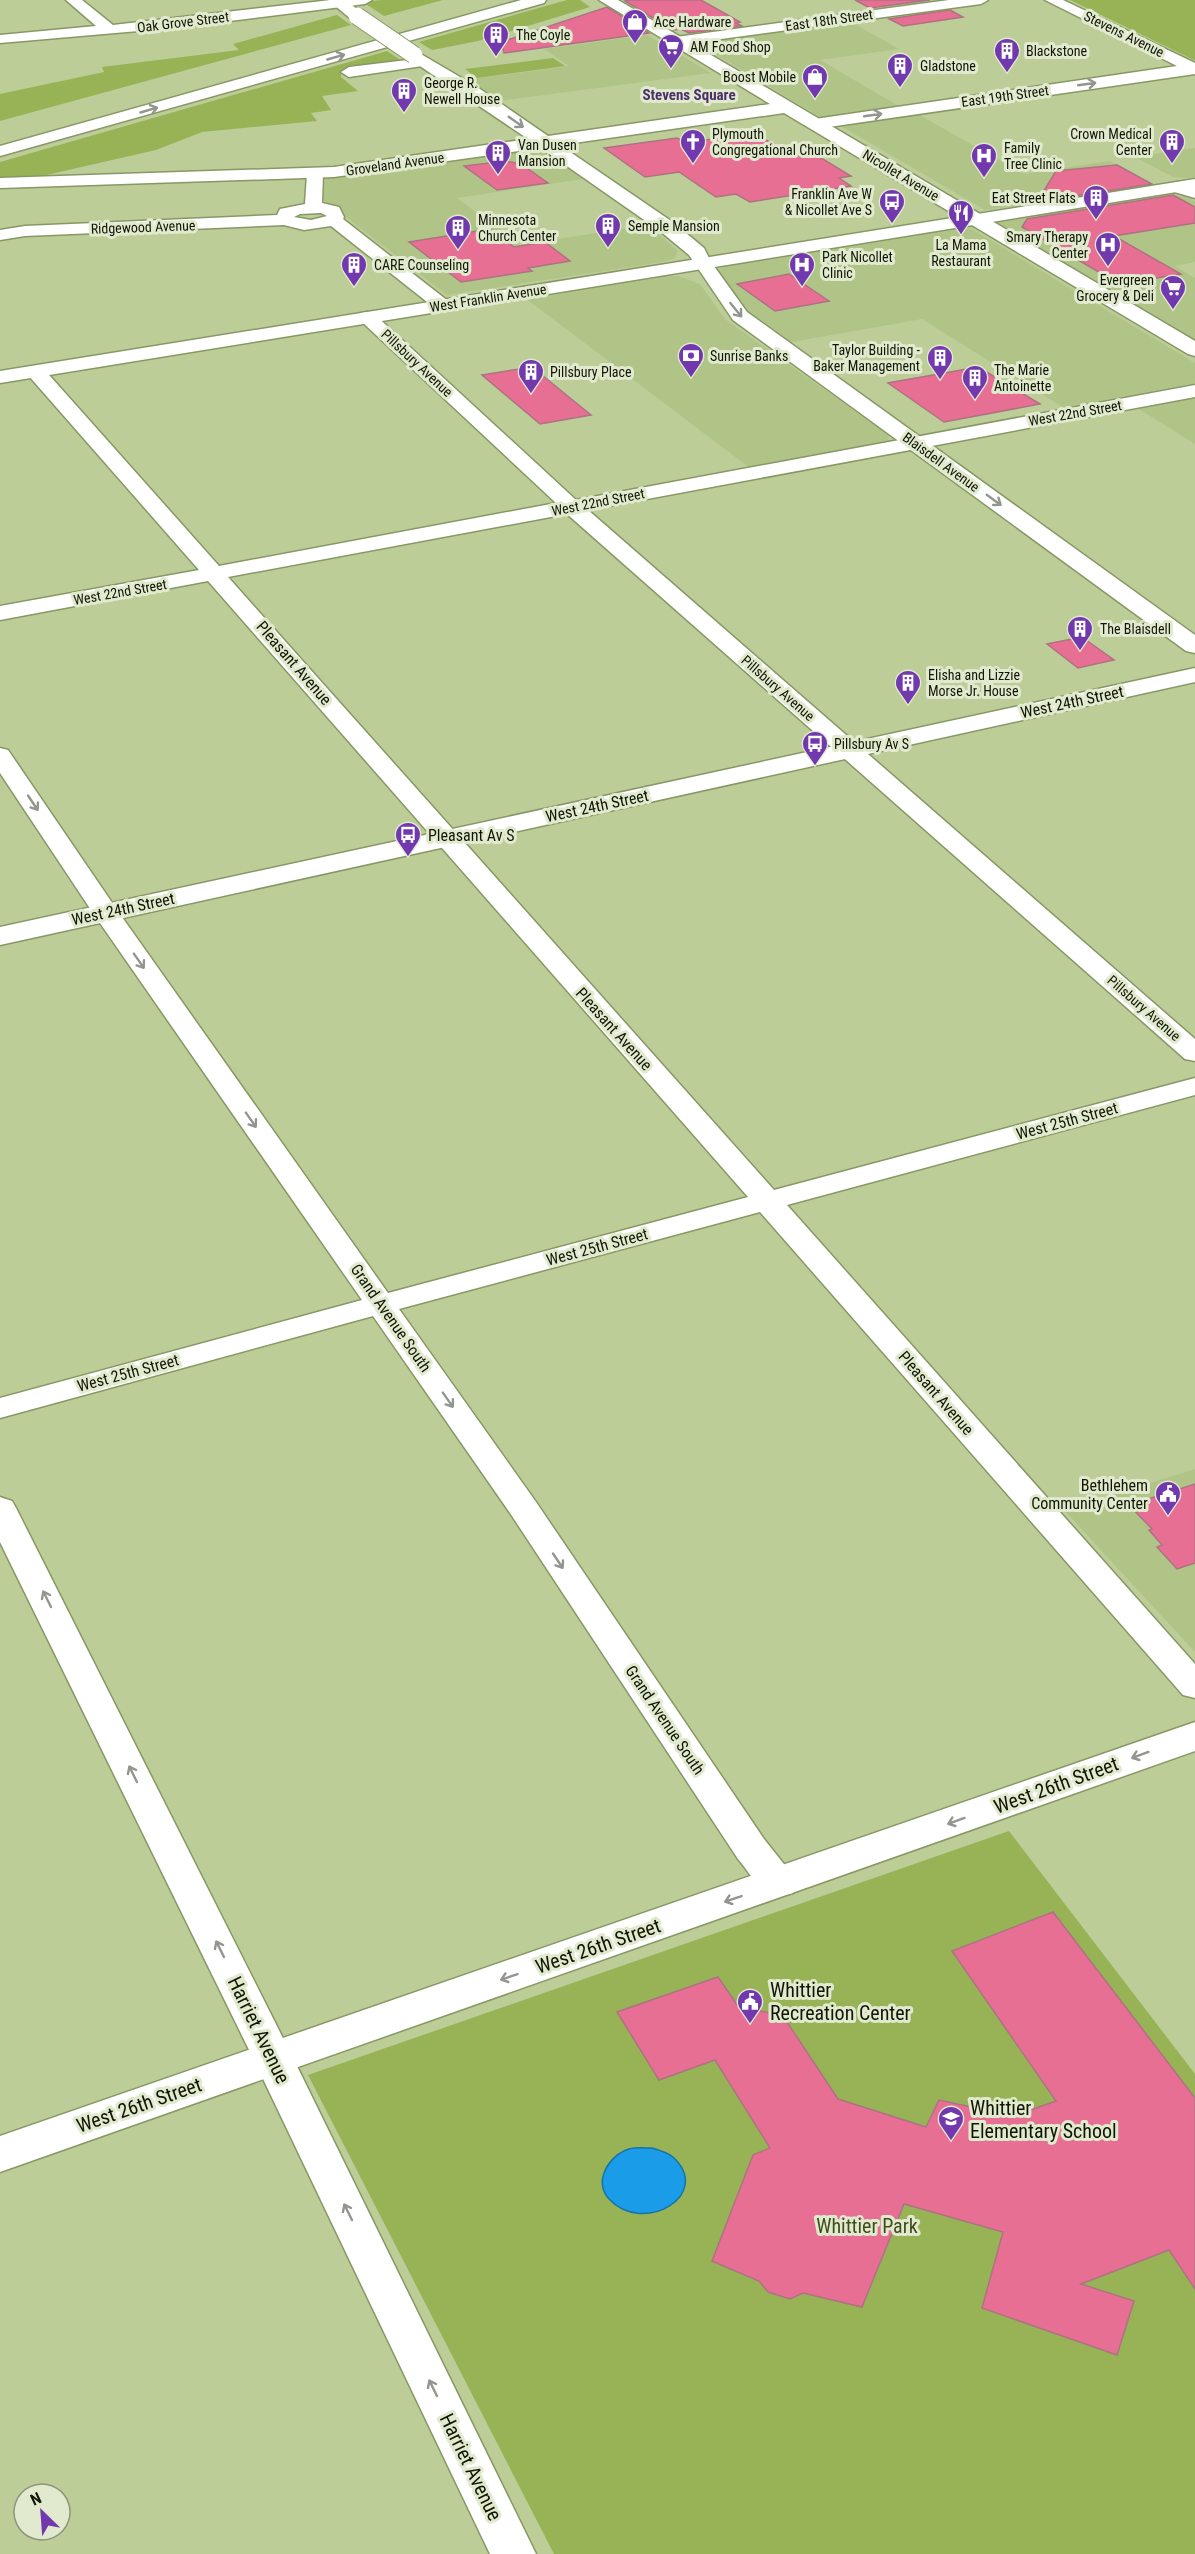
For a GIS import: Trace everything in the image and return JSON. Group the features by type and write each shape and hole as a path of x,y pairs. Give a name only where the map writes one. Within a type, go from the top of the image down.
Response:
{"main road":[{"path":"0,152 538,0"},
{"name":"Nicollet Avenue","path":"607,0 1195,350"},
{"name":"Blaisdell Avenue","path":"338,2 667,227 697,252 702,263 740,316 1195,646"},
{"path":"349,34 394,21"},
{"name":"Groveland Avenue","path":"0,183 315,174 788,107"},
{"name":"West Franklin Avenue","path":"0,376 976,219 1189,188"},
{"name":"West 24th Street","path":"0,936 1195,675"},
{"name":"West 26th Street","path":"0,2154 273,2058 770,1873 1195,1736"}],"street":[{"path":"74,0 110,30"},
{"name":"Oak Grove Street","path":"0,39 110,30 365,0"},
{"name":"East 18th Street","path":"676,41 981,0"},
{"name":"Stevens Avenue","path":"1052,0 1195,68"},
{"path":"349,72 419,58"},
{"name":"East 19th Street","path":"815,124 1195,68"},
{"path":"314,207 315,174"},
{"path":"287,220 284,216 286,213 298,209 314,207 333,211 336,217 333,220 442,305"},
{"name":"Ridgewood Avenue","path":"0,235 25,231 287,220 311,225 333,220"},
{"name":"Pillsbury Avenue","path":"367,317 572,507 1195,1053"},
{"name":"Pleasant Avenue","path":"35,371 217,574 1195,1686"},
{"name":"West 22nd Street","path":"0,613 1195,391"},
{"name":"Grand Avenue South","path":"0,755 106,913 530,1519 770,1873"},
{"name":"West 25th Street","path":"0,1408 1195,1086"},
{"name":"Harriet Avenue","path":"0,1508 273,2058 513,2554"}],"shaded area":[{"path":"842,22 853,23 899,49 820,60 902,108 833,118 820,117 697,43"},
{"path":"647,35 711,73 499,101 466,80 569,66 544,49"},
{"path":"914,112 1024,174 1110,161 1151,184 985,210 839,125"},
{"path":"1195,148 1195,177 1173,177 1135,157"},
{"path":"540,149 583,179 457,198 520,245 648,225 678,251 675,258 663,262 447,295 320,197 322,178 326,177"},
{"path":"1164,194 1187,197 1195,201 1195,262 1175,266 1195,278 1195,341 995,224 1000,220"},
{"path":"957,228 972,229 1195,363 1195,383 1064,408 922,319 786,343 750,316 740,305 718,270 725,266"},
{"path":"659,276 678,276 700,284 725,319 887,434 889,438 886,443 750,468 525,298"},
{"path":"1195,395 1195,444 1134,406"},
{"path":"1195,1469 1195,1652 1064,1510"}],"green space":[{"path":"443,0 384,16 363,2"},
{"path":"567,0 580,0 590,7 478,41 432,50 419,42"},
{"path":"1070,0 1195,0 1195,60 1194,60"},
{"path":"337,15 351,25 0,121 0,94 104,72 102,67 239,50 233,44"},
{"path":"387,51 402,61 365,66 341,73 341,77 358,91 322,96 331,110 311,113 317,121 202,132 156,150 42,176 0,177 0,162"},
{"path":"553,58 565,66 477,78 465,69"},
{"name":"Whittier Park","path":"1009,1831 1195,2074 1195,2554 554,2554 308,2075"}],"water":[{"path":"632,2148 652,2148 673,2157 683,2171 685,2185 680,2197 669,2206 655,2212 639,2213 623,2209 609,2199 604,2192 603,2177 606,2170 615,2157 622,2152"}],"building":[{"path":"701,0 740,22 736,23 742,26 689,33 681,29 673,30 625,1"},
{"path":"855,0 930,0 870,8"},
{"path":"607,7 649,33 504,53 501,42"},
{"path":"950,10 963,17 903,26 889,19"},
{"name":"Plymouth Congregational Church","path":"753,133 795,156 813,153 851,176 839,178 851,186 750,202 736,194 716,197 679,172 645,177 604,148 677,138 686,143"},
{"name":"Van Dusen Mansion","path":"506,161 521,164 548,183 497,190 464,166"},
{"path":"1117,165 1152,184 1037,202 1056,171"},
{"path":"1173,195 1195,207 1195,223 1114,236 1181,274 1119,284 1022,227 1027,219"},
{"name":"Minnesota Church Center","path":"490,229 514,247 545,242 570,261 528,268 532,271 461,282 409,242"},
{"path":"789,274 829,301 775,311 737,284"},
{"name":"Pillsbury Place","path":"532,367 591,415 540,424 482,375"},
{"path":"978,367 1040,404 944,422 888,383"},
{"name":"The Blaisdell","path":"1082,637 1114,660 1078,668 1047,644"},
{"name":"Bethlehem Community Center","path":"1195,1484 1195,1563 1177,1569 1157,1547 1162,1545 1149,1530 1152,1529 1129,1505"},
{"name":"Whittier Elementary School","path":"1053,1912 1195,2098 1195,2289 1169,2250 1081,2284 1134,2301 1117,2355 982,2308 1003,2232 904,2204 862,2307 803,2293 790,2299 768,2292 759,2281 712,2261 753,2155 770,2148 715,2060 659,2080 617,2012 718,1977 738,2006 783,2016 838,2099 926,2127 939,2100 1013,2116 1056,2101 952,1951"}],"place":[{"name":"Ace Hardware","path":"635,45"},
{"name":"The Coyle","path":"496,58"},
{"name":"AM Food Shop","path":"671,70"},
{"name":"Blackstone","path":"1007,74"},
{"name":"Gladstone","path":"900,89"},
{"name":"Boost Mobile","path":"815,100"},
{"name":"George R. Newell House","path":"404,114"},
{"name":"Plymouth Congregational Church","path":"693,165"},
{"name":"Crown Medical Center","path":"1172,165"},
{"name":"Van Dusen Mansion","path":"498,176"},
{"name":"Family Tree Clinic","path":"984,179"},
{"name":"Eat Street Flats","path":"1096,221"},
{"name":"Franklin Ave W & Nicollet Ave S","path":"892,225"},
{"name":"La Mama Restaurant","path":"961,236"},
{"name":"Semple Mansion","path":"608,249"},
{"name":"Minnesota Church Center","path":"458,251"},
{"name":"Smary Therapy Center","path":"1108,268"},
{"name":"CARE Counseling","path":"354,288"},
{"name":"Park Nicollet Clinic","path":"802,288"},
{"name":"Evergreen Grocery & Deli","path":"1173,311"},
{"name":"Sunrise Banks","path":"691,379"},
{"name":"Taylor Building - Baker Management","path":"940,381"},
{"name":"Pillsbury Place","path":"531,395"},
{"name":"The Marie Antoinette","path":"975,401"},
{"name":"The Blaisdell","path":"1080,652"},
{"name":"Elisha and Lizzie Morse Jr. House","path":"908,706"},
{"name":"Pillsbury Av S","path":"815,767"},
{"name":"Pleasant Av S","path":"408,858"},
{"name":"Bethlehem Community Center","path":"1168,1517"},
{"name":"Whittier Recreation Center","path":"750,2025"},
{"name":"Whittier Elementary School","path":"951,2142"}],"district":[{"name":"Stevens Square","path":"689,95"}]}
